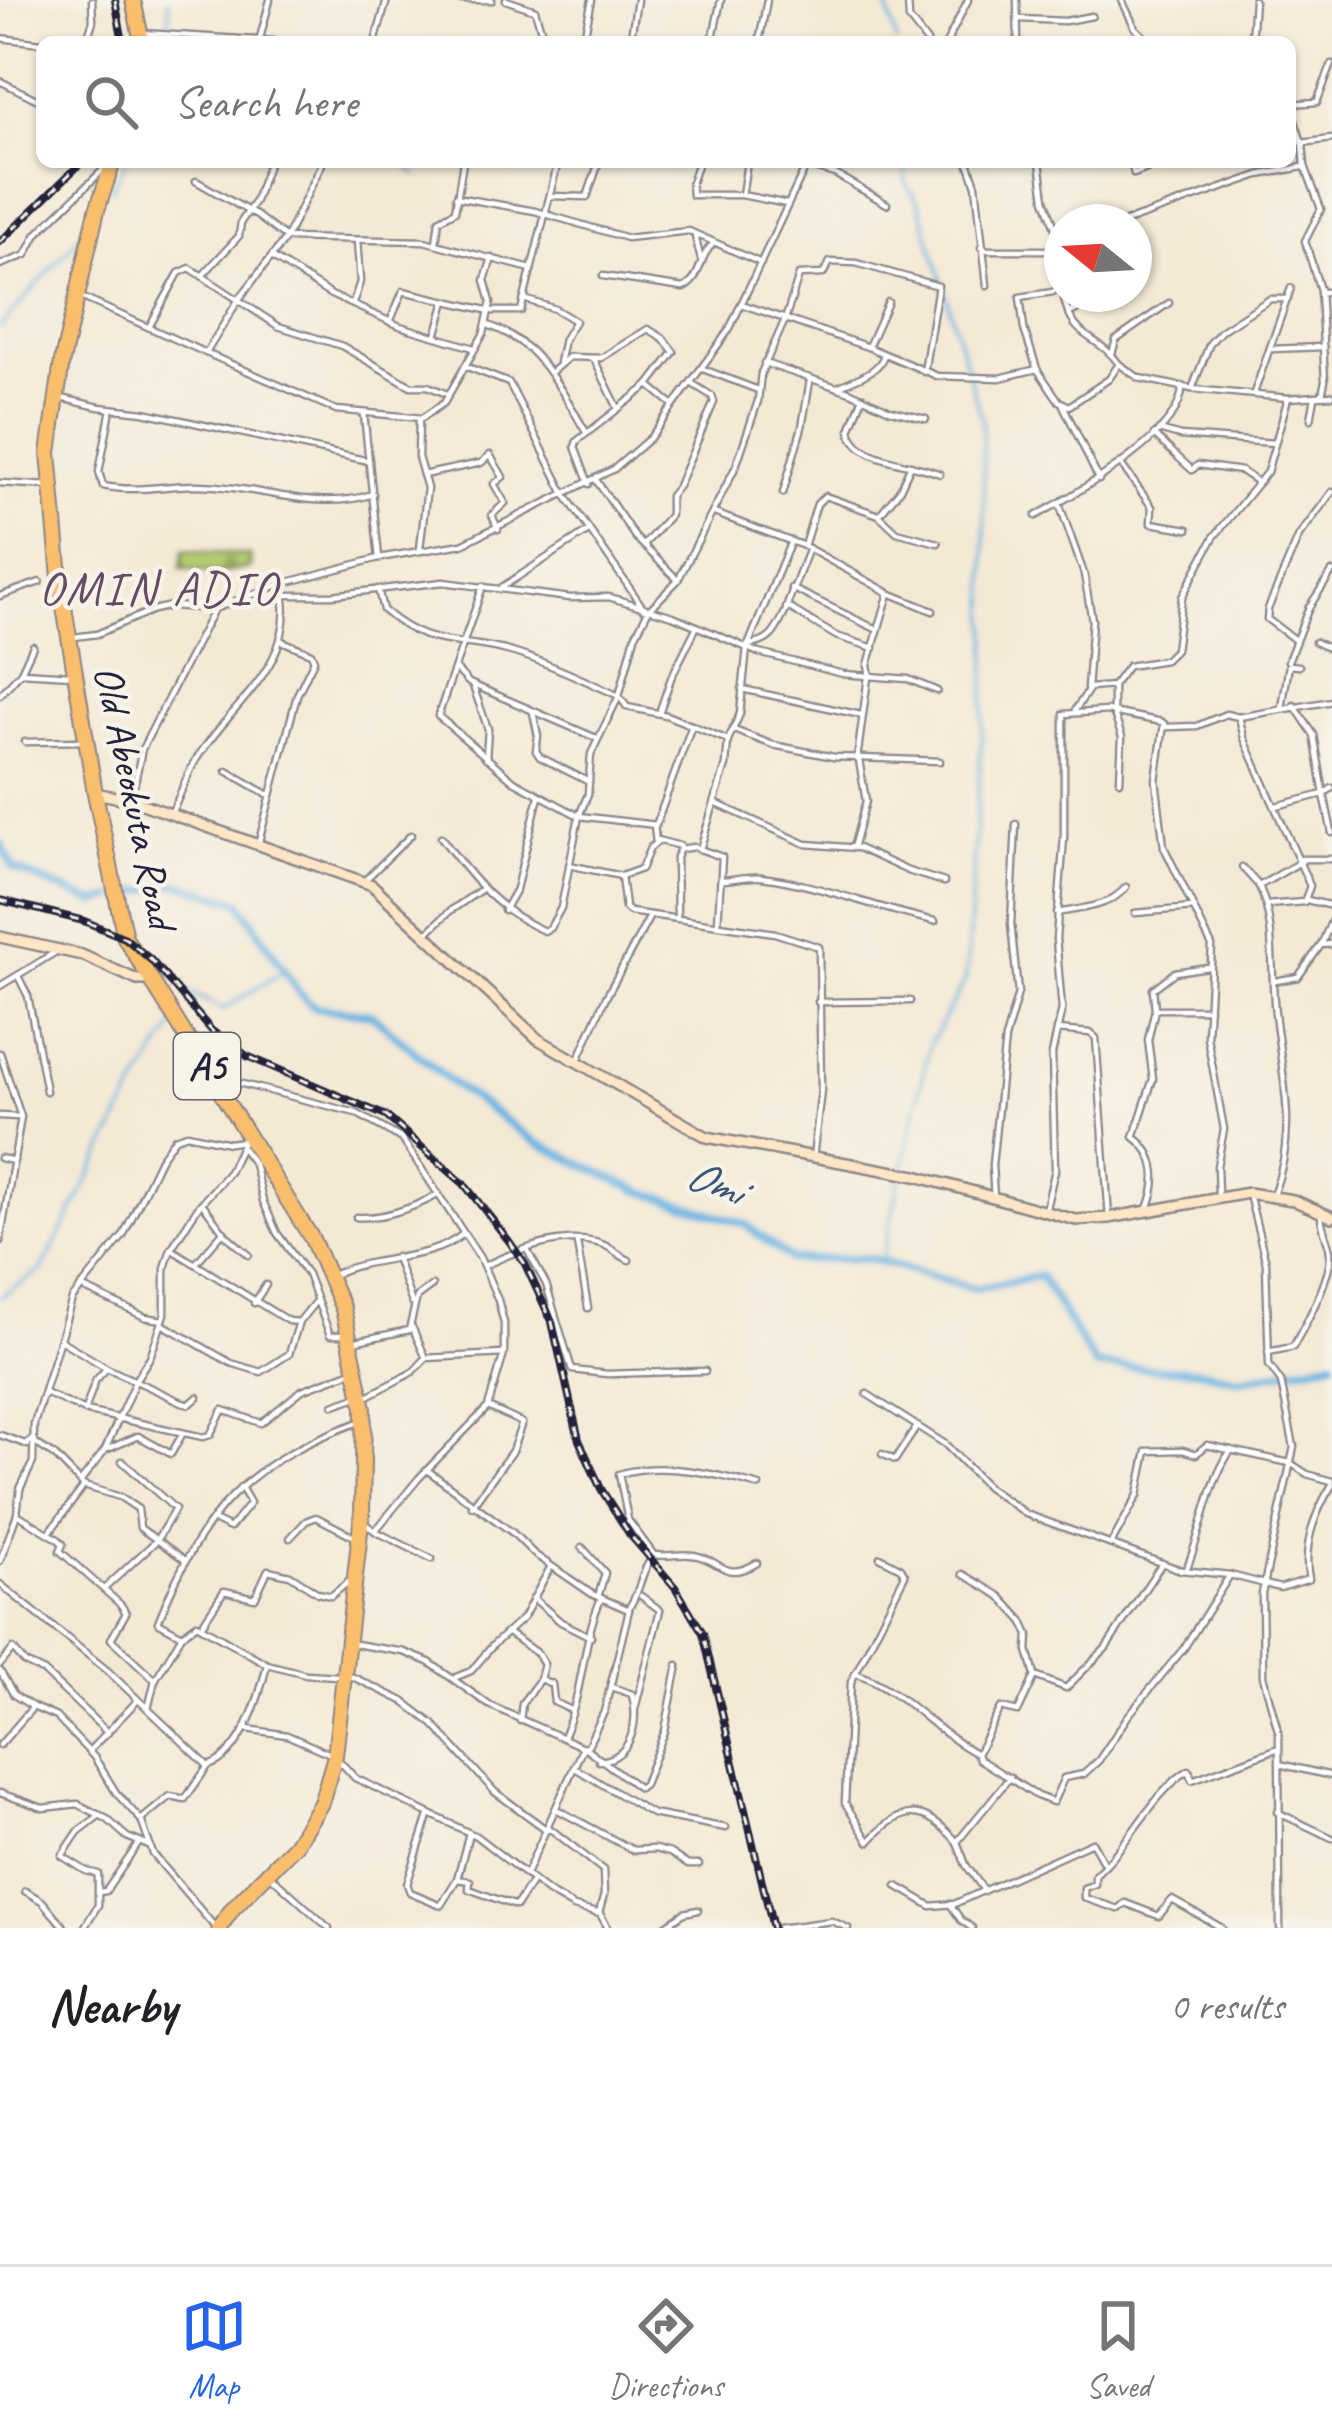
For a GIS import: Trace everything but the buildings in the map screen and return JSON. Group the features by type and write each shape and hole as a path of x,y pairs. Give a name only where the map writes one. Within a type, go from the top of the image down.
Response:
{"highway":[{"path":"133,0 142,36"},
{"name":"Old Abeokuta Road","path":"110,168 55,397 49,486 68,638 95,793 125,938 215,1077 245,1142 313,1239 351,1338 363,1397 362,1514 335,1756 321,1803 295,1845 218,1928"}],"street":[{"path":"88,36 92,0"},
{"path":"261,36 270,0"},
{"path":"376,36 385,0"},
{"path":"446,0 492,0"},
{"path":"506,0 535,10 541,36"},
{"path":"584,36 592,0"},
{"path":"631,36 637,0"},
{"path":"713,36 721,0"},
{"path":"760,36 767,0"},
{"path":"908,0 909,19 922,36"},
{"path":"950,36 968,0"},
{"path":"1017,36 1018,0"},
{"path":"1122,0 1142,35"},
{"path":"1252,36 1254,0"},
{"path":"1019,19 1065,21 1092,16"},
{"path":"0,38 36,42"},
{"path":"1296,104 1317,102 1332,64"},
{"path":"0,81 36,99"},
{"path":"1296,123 1321,209 1305,241 1320,292 1323,347 1311,419"},
{"path":"1303,143 1332,139"},
{"path":"1296,168 1305,166"},
{"path":"0,265 26,255 37,234 106,168"},
{"path":"202,276 239,236 267,168"},
{"path":"206,353 238,299 286,238 320,168"},
{"path":"436,243 439,220 453,214 462,168"},
{"path":"550,168 553,174"},
{"path":"391,322 401,292 490,311 518,312 548,216 556,168"},
{"path":"551,196 587,197 597,168"},
{"path":"696,168 692,195 742,195 788,204"},
{"path":"742,195 746,168"},
{"path":"68,638 97,634 153,610 171,606 214,609 281,584 379,558 463,544 566,496 634,456 729,330 805,168"},
{"path":"818,168 886,204"},
{"path":"970,168 987,285"},
{"path":"1041,168 1046,204"},
{"path":"1152,213 1296,168"},
{"path":"196,181 286,238 436,243 531,269"},
{"path":"455,197 627,238 679,230 694,233 762,263"},
{"path":"694,233 701,260"},
{"path":"353,303 360,282 357,240"},
{"path":"604,276 683,288 693,281 701,260 716,242"},
{"path":"984,250 1044,250"},
{"path":"273,258 331,296 391,322 475,349"},
{"path":"77,296 288,387 319,405 364,415 419,418 438,409 487,325 490,311 485,284 492,258"},
{"path":"441,837 504,910 544,931 550,928 561,908 596,738 619,695 646,610 678,580 744,448 764,363 799,275 823,274 830,262 856,262 938,286 924,372"},
{"path":"149,327 182,269 190,268 278,326 342,346 411,386 448,394"},
{"path":"1254,393 1291,288"},
{"path":"1320,292 1332,292"},
{"path":"1044,293 1020,297 1024,328 1037,369 1063,405 1099,480"},
{"path":"436,336 446,299"},
{"path":"524,299 575,321 564,339 559,363"},
{"path":"1192,389 1210,343 1232,321 1270,299 1288,299"},
{"path":"868,347 888,302"},
{"path":"1112,354 1116,340 1169,303"},
{"path":"741,304 951,379 1037,369"},
{"path":"1071,312 1084,338 1139,378 1192,389 1288,398 1332,395"},
{"path":"487,325 521,340 538,354 586,432"},
{"path":"550,374 568,357 594,359 611,354 643,331 655,332 675,354 650,385 574,446 592,482 678,580"},
{"path":"1271,349 1323,347"},
{"path":"838,387 882,364 884,354"},
{"path":"594,359 619,410"},
{"path":"764,363 926,419"},
{"path":"1063,405 1075,404 1109,379 1119,364"},
{"path":"464,366 509,383 587,532 646,610"},
{"path":"703,369 758,390"},
{"path":"783,493 810,381"},
{"path":"644,545 670,514 670,496 714,402 691,383"},
{"path":"650,385 672,404"},
{"path":"1036,516 1099,480 1156,433 1178,405 1182,386"},
{"path":"55,397 369,461"},
{"path":"863,397 852,422 851,440 872,455 940,474"},
{"path":"1120,781 1122,737 1114,714 1114,686 1128,666 1171,657 1180,628 1182,597 1214,537 1268,472 1288,398"},
{"path":"111,409 99,472 104,486 132,490 217,486 338,503 374,494"},
{"path":"364,415 379,558"},
{"path":"419,418 417,447 427,498 421,549"},
{"path":"1156,433 1275,443"},
{"path":"1156,433 1192,470 1198,465 1241,471 1256,485"},
{"path":"423,475 481,463 490,455 503,477 494,484 505,503 492,514 499,529"},
{"path":"1120,463 1152,507 1151,523 1188,529"},
{"path":"879,515 899,491 912,464"},
{"path":"0,483 49,486"},
{"path":"1295,640 1268,620 1268,609 1299,536 1331,494"},
{"path":"747,646 775,634 822,497 879,515 897,532 938,543"},
{"path":"1044,1213 1055,1170 1052,1054 1061,1009 1057,913 1064,837 1063,717 1075,710 1087,692 1092,620 1084,574 1059,502"},
{"path":"714,513 806,547 889,593 933,611"},
{"path":"501,588 587,532"},
{"path":"700,849 726,765 747,646 791,541"},
{"path":"1288,661 1309,607 1332,572"},
{"path":"0,596 40,582"},
{"path":"283,595 332,595 443,582 570,598 610,597 793,662 908,680 937,692"},
{"path":"170,817 196,759 254,688 282,640 281,584"},
{"path":"483,586 439,712 440,721 514,781 579,816 655,825"},
{"path":"791,588 878,630"},
{"path":"379,589 382,610 401,622 404,630 462,646 504,650 619,695 627,707 658,713 728,740"},
{"path":"853,848 866,801 858,759 868,665 889,593"},
{"path":"786,608 836,636 874,648"},
{"path":"131,800 142,749 214,609"},
{"path":"658,713 697,626"},
{"path":"258,844 297,695 314,660 311,653 282,640"},
{"path":"1315,642 1332,650"},
{"path":"0,695 21,672 33,646"},
{"path":"1282,708 1288,665 1299,665"},
{"path":"457,669 471,684 488,728 486,758"},
{"path":"21,672 74,675"},
{"path":"450,687 471,684 596,738"},
{"path":"1087,692 1114,686"},
{"path":"742,689 861,715"},
{"path":"1075,710 1196,726 1226,714 1239,717 1332,701"},
{"path":"1294,705 1314,734 1332,833"},
{"path":"533,712 540,757 590,782"},
{"path":"1239,717 1244,738 1301,860 1310,886 1307,900"},
{"path":"1164,724 1156,769 1165,853 1211,941 1207,1037 1224,1129 1217,1166 1218,1197"},
{"path":"569,865 621,876 641,869 657,840 655,825 692,725"},
{"path":"734,730 772,745 858,759 887,756 940,761"},
{"path":"25,742 85,741"},
{"path":"226,771 269,795"},
{"path":"1276,806 1332,788"},
{"path":"95,793 131,800 364,881 538,1039 707,1137 916,1176 1076,1220 1248,1193 1273,1196 1326,1214 1321,1234 1331,1257 1323,1284 1293,1347 1268,1352"},
{"path":"504,910 516,889 540,795"},
{"path":"715,803 817,847 853,848 944,881"},
{"path":"994,1198 992,1165 1005,1040 1018,993 1011,924 1016,824"},
{"path":"364,881 411,835"},
{"path":"657,840 722,856 718,923"},
{"path":"677,918 676,856 684,848"},
{"path":"1258,886 1301,860 1332,858"},
{"path":"1242,867 1267,905 1275,1015 1283,1055 1288,1137 1273,1196"},
{"path":"621,876 626,910 814,942 820,951 821,1090 813,1158"},
{"path":"723,880 756,877 822,889 882,910 935,921"},
{"path":"1057,913 1095,907 1115,899 1126,887"},
{"path":"427,934 482,889"},
{"path":"1267,905 1307,900 1332,906"},
{"path":"1135,913 1193,908"},
{"path":"576,1062 650,916"},
{"path":"1275,981 1298,976 1332,920"},
{"path":"0,938 82,955 137,980 152,980"},
{"path":"1321,945 1332,944"},
{"path":"0,986 59,950"},
{"path":"1147,1211 1157,1176 1146,1146 1134,1135 1154,1079 1148,1040 1156,985 1175,972 1210,967"},
{"path":"18,976 28,996 46,1091"},
{"path":"818,1002 910,1000"},
{"path":"1155,1009 1209,1009"},
{"path":"1058,1030 1090,1033 1096,1039 1109,1218"},
{"path":"0,1052 21,1117 0,1243"},
{"path":"215,1077 337,1106 371,1119 402,1139 484,1266 502,1312 505,1354 488,1407 375,1531"},
{"path":"0,1116 21,1117"},
{"path":"0,1561 20,1489 33,1462 30,1444 67,1308 123,1236 175,1138 187,1134 245,1142"},
{"path":"49,1533 105,1450 150,1357 163,1322 171,1249 229,1172 245,1142"},
{"path":"245,1142 268,1215 307,1274 330,1335 351,1338 412,1327"},
{"path":"0,1158 14,1161"},
{"path":"1248,1193 1266,1263 1270,1365 1281,1382 1294,1436 1263,1583 1262,1676 1279,1748 1280,1928"},
{"path":"356,1216 376,1216 439,1194"},
{"path":"202,1202 249,1256"},
{"path":"196,1264 224,1231"},
{"path":"330,1277 368,1260 449,1244 463,1234"},
{"path":"484,1266 520,1250 568,1241 604,1245 629,1260"},
{"path":"577,1243 588,1308"},
{"path":"171,1249 254,1303 298,1322"},
{"path":"527,1250 546,1284 572,1370 607,1374 705,1371"},
{"path":"396,1257 413,1305 412,1327 427,1358"},
{"path":"81,1286 163,1322 231,1363 261,1372 289,1354 298,1322 316,1301"},
{"path":"254,1303 266,1286"},
{"path":"413,1305 432,1286"},
{"path":"60,1340 107,1368 182,1402 193,1403 197,1397"},
{"path":"334,1405 401,1379 427,1358 505,1354"},
{"path":"86,1411 95,1382 107,1368"},
{"path":"43,1392 86,1411 208,1436 224,1410 261,1423 302,1390 358,1369"},
{"path":"867,1394 945,1444 1009,1505 1111,1544 1162,1563 1280,1588 1309,1579 1305,1562 1312,1529 1332,1483 1291,1463 1207,1445 1196,1454 1145,1452 1138,1495 1111,1544"},
{"path":"472,1506 512,1451 522,1423 488,1407"},
{"path":"182,1635 158,1622 185,1560 221,1504 268,1463 364,1420"},
{"path":"881,1454 896,1460 916,1429"},
{"path":"105,1450 138,1436 172,1454 183,1433"},
{"path":"0,1435 30,1444 82,1483 138,1509 140,1528 185,1560"},
{"path":"1186,1570 1200,1539 1202,1513 1219,1466 1232,1450"},
{"path":"105,1588 156,1541 173,1515 174,1506 122,1461"},
{"path":"427,1470 551,1566 600,1598 628,1609"},
{"path":"757,1563 731,1571 693,1555 678,1559 655,1555 628,1520 619,1474 674,1471 736,1476 759,1486"},
{"path":"213,1520 230,1528 242,1517 250,1503 241,1486"},
{"path":"16,1514 62,1544 60,1551 73,1565 125,1610 112,1633 113,1642 154,1679"},
{"path":"362,1514 375,1531 433,1558"},
{"path":"290,1538 316,1516 357,1538"},
{"path":"563,1737 574,1711 605,1573 582,1547"},
{"path":"526,1874 583,1747 600,1722 628,1609 655,1555"},
{"path":"880,1557 905,1575 851,1682 845,1803 869,1842 896,1815 931,1817 957,1842 982,1889"},
{"path":"1035,1676 1066,1688 1106,1648 1162,1563"},
{"path":"451,1676 472,1671 526,1615 551,1566"},
{"path":"202,1624 224,1591 255,1598 268,1570 290,1575 331,1596 352,1579"},
{"path":"962,1574 1000,1596 1022,1620 1035,1676 1018,1712 1001,1708 977,1754"},
{"path":"856,1673 886,1686 979,1759 1053,1802 1064,1778 1084,1774 1099,1760 1184,1648 1231,1575"},
{"path":"0,1584 86,1651 208,1766"},
{"path":"599,1761 611,1760 627,1744 634,1727 659,1610 638,1595"},
{"path":"533,1601 591,1637"},
{"path":"148,1712 154,1679 182,1635 190,1626 202,1624 267,1664 371,1684 422,1715 495,1792 603,1870 604,1895 598,1913"},
{"path":"508,1634 538,1654 544,1664 523,1703 520,1721"},
{"path":"346,1642 417,1656 489,1705 583,1747 642,1787 665,1731 678,1665"},
{"path":"108,1733 13,1649 0,1668 14,1695 48,1710 88,1751 141,1820 149,1846 204,1917 218,1928"},
{"path":"141,1820 170,1796 185,1799 208,1766 217,1764 247,1729 267,1664"},
{"path":"540,1679 552,1684 554,1702 574,1711"},
{"path":"611,1687 632,1694 635,1709"},
{"path":"88,1751 137,1701"},
{"path":"0,1744 33,1707"},
{"path":"247,1729 286,1735 335,1756 355,1778 469,1833 565,1903 598,1913 608,1928"},
{"path":"1222,1928 1172,1900 1159,1916 1136,1905 1125,1903 1118,1909 1084,1898 1084,1888 1095,1884 1095,1874 1129,1840 1177,1777 1190,1770 1192,1780 1279,1748"},
{"path":"1279,1764 1332,1776"},
{"path":"574,1768 652,1814 726,1828"},
{"path":"957,1842 1010,1777"},
{"path":"0,1792 43,1808 78,1804 149,1846"},
{"path":"556,1809 633,1850 655,1849 688,1865 699,1865"},
{"path":"1276,1812 1332,1838"},
{"path":"84,1928 97,1909 97,1871 86,1871 62,1856 78,1832 100,1815"},
{"path":"429,1816 406,1884 410,1892 441,1905 458,1879 469,1833"},
{"path":"897,1886 931,1906 950,1904 1092,1842 1105,1865"},
{"path":"99,1892 106,1892 140,1843"},
{"path":"268,1873 328,1928"},
{"path":"458,1879 516,1906 532,1880"},
{"path":"26,1891 42,1901 65,1928"},
{"path":"950,1904 972,1928"},
{"path":"662,1928 698,1910"},
{"path":"778,1928 832,1921 848,1928"}],"green space":[{"path":"184,550 250,556 250,568 215,574 181,568"}],"waterway":[{"path":"168,0 169,30"},
{"path":"885,0 895,36"},
{"path":"111,189 123,168"},
{"path":"409,168 417,175"},
{"path":"882,1261 930,1043 966,979 988,641 982,420 905,168"},
{"path":"0,327 86,229"},
{"name":"Omi","path":"0,843 14,869 96,903 113,898"},
{"name":"Omi","path":"123,896 176,883 240,902 299,993 314,1007 371,1014 454,1085 537,1143 640,1191 745,1224 791,1260 869,1258 975,1289 1040,1276 1096,1366 1197,1370 1242,1379 1332,1361"},
{"path":"186,991 224,1009 285,970"},
{"path":"0,1297 42,1270 134,1091 174,1026"}],"railway":[{"path":"115,0 122,36"},
{"path":"0,242 76,168"},
{"path":"0,900 84,921 125,938 151,960 212,1031 247,1056 386,1116 464,1184 509,1241 552,1322 579,1440 601,1489 630,1535 675,1587 703,1633 773,1928"}],"district":[{"name":"OMIN ADIO","path":"159,588"}]}
